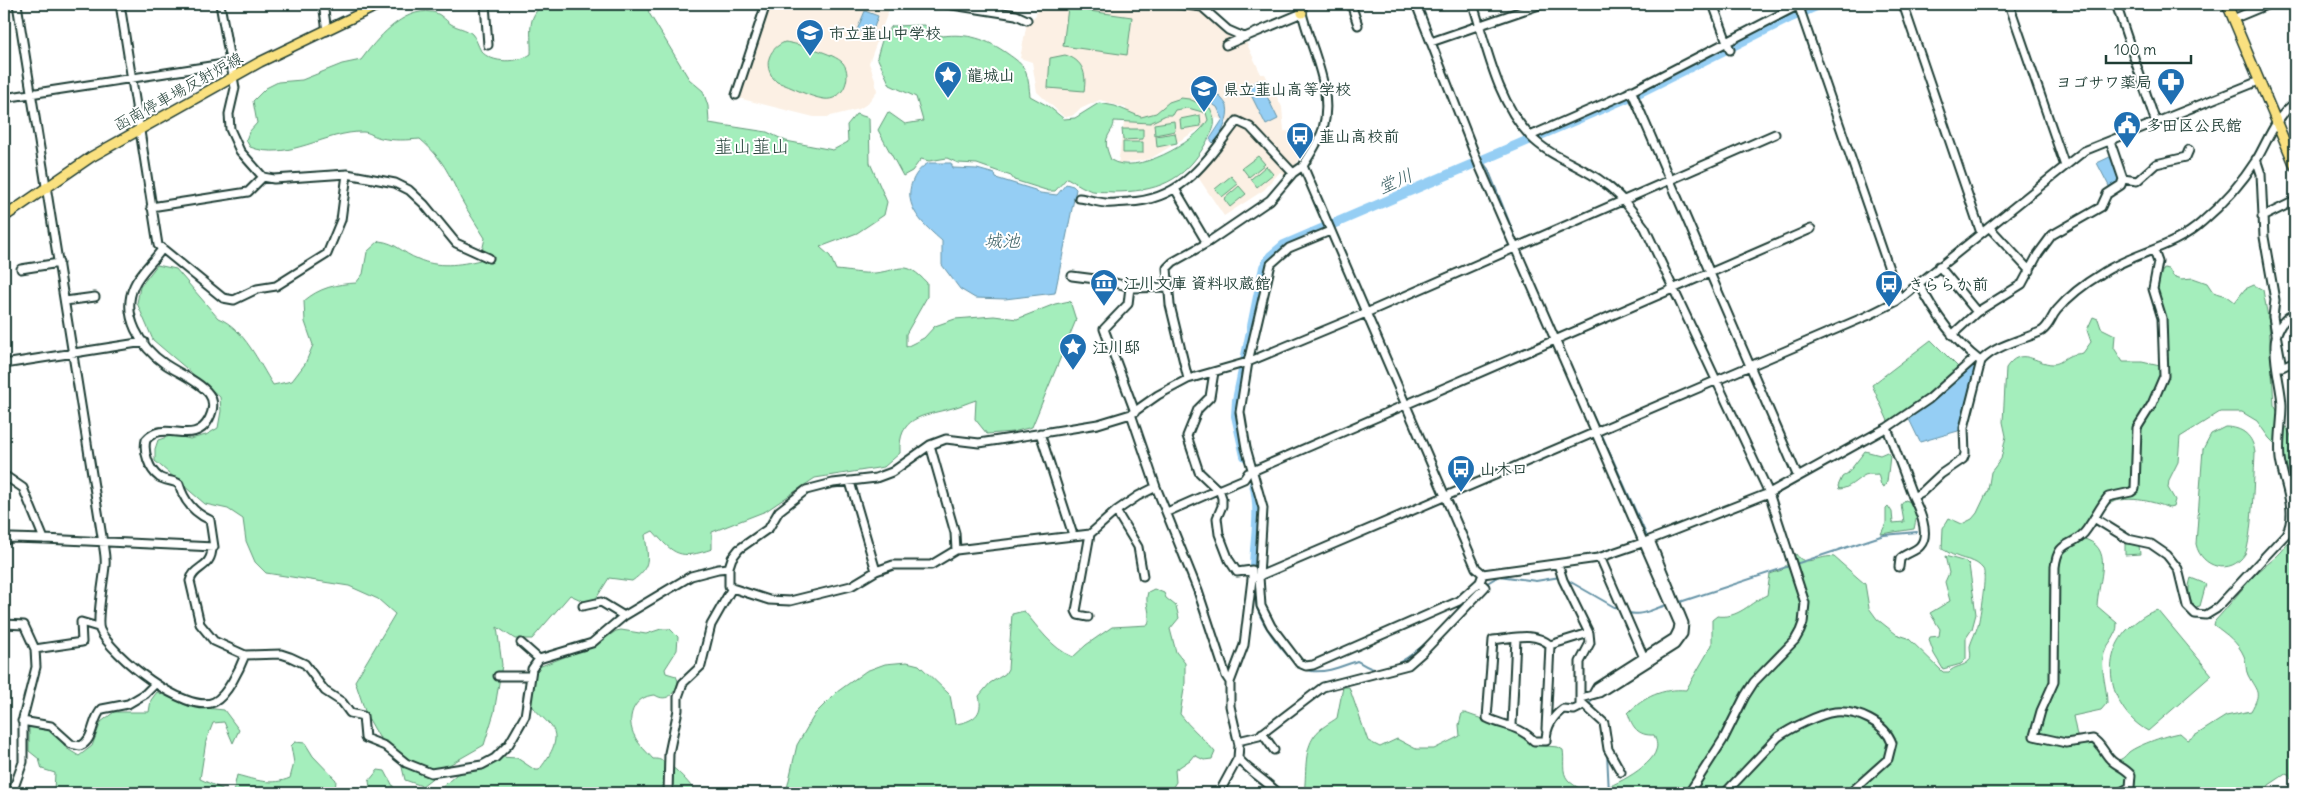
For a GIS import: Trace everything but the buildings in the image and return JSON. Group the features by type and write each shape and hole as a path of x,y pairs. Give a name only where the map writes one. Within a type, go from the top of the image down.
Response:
{"main road":[{"path":"2227,4 2295,166"},
{"name":"函南停車場反射炉線","path":"4,217 91,157 235,76 327,31 372,6"}],"street":[{"path":"18,4 106,563 98,627 110,647 154,685 196,702 214,702 231,683 245,655"},
{"path":"120,4 138,131 158,245 226,300 234,300 254,290 276,286 327,254 341,220 347,174"},
{"path":"220,4 230,63 235,76 229,114 230,129 240,151 263,177 274,179 347,174 400,185 424,204 456,243 488,258"},
{"path":"323,4 327,31"},
{"path":"372,6 384,4"},
{"path":"485,4 488,46"},
{"path":"736,95 766,4"},
{"path":"946,4 1016,15 1027,20"},
{"path":"1177,4 1202,7 1228,30 1244,37"},
{"path":"1351,4 1358,25"},
{"path":"1416,4 1478,162 1642,543 1647,550 1681,625"},
{"path":"1473,4 1506,99 1530,136 1567,163 1604,182 1623,200 1645,228 1718,380 1769,493 1805,604 1803,623 1795,640 1754,682 1723,740 1690,793"},
{"path":"1431,42 1542,4"},
{"path":"1713,4 1730,50"},
{"path":"1530,136 1626,94 1631,90 1638,89 1799,4 1899,298"},
{"path":"1903,4 1981,233"},
{"path":"2009,4 2065,166"},
{"path":"2116,4 2156,123"},
{"path":"2233,19 2269,4"},
{"path":"1188,379 1176,334 1168,287 1167,268 1270,200 1293,173 1303,166 1319,140 1326,116 1322,73 1308,37 1302,8 1226,45"},
{"path":"4,98 230,63"},
{"path":"1256,578 1867,316 1899,298 1919,283 2084,151 2259,81"},
{"path":"1631,90 1798,477"},
{"path":"1482,574 1600,557 1642,543 1769,493 1887,428 1929,399 1978,360 2047,327 2058,309 2102,273 2181,238 2202,223 2223,201 2256,159 2277,123 2295,103"},
{"path":"1079,198 1106,203 1140,202 1157,198 1175,189 1206,160 1237,121 1250,127 1293,173"},
{"path":"1156,487 1138,496 1116,511 1090,534 956,550 931,565 893,566 876,571 851,586 790,601 769,600 730,586 729,568 732,558 739,549 769,528 779,511 806,490 833,483 876,478 892,472 930,445 946,439 979,443 1098,424 1133,413 1158,395 1188,379 1248,362 1366,313 1775,134"},
{"path":"2110,141 2123,179 2122,185 2114,191"},
{"path":"1952,335 1977,312 2019,286 2052,235 2101,207 2107,194 2137,181 2156,164 2186,157 2189,150"},
{"path":"2256,159 2261,174 2262,216 2274,289 2273,317 2282,367 2295,361"},
{"path":"1303,166 1476,568 1482,574"},
{"path":"151,207 248,192 263,177"},
{"path":"2123,179 2137,181"},
{"path":"1175,189 1207,243"},
{"path":"2262,216 2295,201"},
{"path":"1989,227 2030,271"},
{"path":"1167,512 1244,479 1251,471 1811,229"},
{"path":"1219,793 1238,758 1238,741 1230,706 1230,682 1244,645 1256,578 1264,517 1260,494 1251,471 1241,426 1240,412 1248,362 1271,264 1289,248 1330,231"},
{"path":"162,249 137,280 132,294 131,323 160,360 208,393 212,402 211,414 200,430 189,434 164,430 155,432 150,434 144,446 146,456 155,473 159,477 178,484 185,500 200,515 210,520 214,548 212,547 209,562 192,576 190,581 198,619 203,630 214,641 245,655 281,654 305,664 331,697 342,702 350,713 363,716 365,738 385,746 406,763 431,773 474,767 495,758 509,744 525,716 532,669 539,659 592,643 603,636 624,616 691,576 729,568"},
{"path":"2119,793 2130,787 2131,775 2125,768 2111,760 2099,742 2094,739 2066,743 2034,736 2041,711 2054,682 2056,560 2063,546 2082,534 2108,497 2131,492 2134,489 2137,428 2152,404 2164,376 2162,318 2153,289 2158,262 2154,251"},
{"path":"21,269 59,263"},
{"path":"1939,266 1977,312"},
{"path":"1072,276 1103,280 1130,287 1168,287"},
{"path":"1919,283 1937,316 1952,335 1978,360"},
{"path":"1130,287 1128,304 1104,329 1156,487 1213,632 1226,676 1230,682"},
{"path":"65,301 95,297"},
{"path":"2094,518 2128,539 2151,544 2167,555 2178,569 2187,606 2195,614 2206,615 2216,609 2273,548 2291,524 2292,509 2279,452 2282,404 2276,366 2277,336 2282,322 2295,314"},
{"path":"4,364 144,342"},
{"path":"1913,497 1963,459 1965,454 1964,428 1978,360"},
{"path":"1214,372 1210,397 1198,409 1187,434 1199,472 1218,490 1222,498 1222,506 1218,518 1219,534 1234,570 1237,572 1252,570 1256,578 1264,614 1294,658 1306,666 1354,648 1459,601 1480,582 1482,574"},
{"path":"1887,428 1922,520 1923,541 1919,547 1900,558 1899,567"},
{"path":"1040,433 1073,535"},
{"path":"930,445 955,533 956,550"},
{"path":"4,475 23,488 44,539"},
{"path":"850,482 876,571"},
{"path":"1116,511 1138,547 1143,576"},
{"path":"1088,617 1078,615 1076,611 1090,534"},
{"path":"4,541 11,538 212,547"},
{"path":"1581,700 1599,693 1645,660 1680,640 1681,625 1650,540"},
{"path":"1600,557 1645,660"},
{"path":"1546,730 1558,713 1564,709 1577,709 1581,700 1580,662 1590,643 1589,633 1563,580 1558,564"},
{"path":"1238,741 1245,741 1262,734 1323,687 1408,665 1424,651 1485,587 1480,582"},
{"path":"668,793 669,753 678,710 678,697 683,683 701,666 711,625 732,588"},
{"path":"583,606 601,602 624,616"},
{"path":"35,649 82,642 81,622 98,627"},
{"path":"4,624 24,625 35,649 35,672 22,721 23,762 12,793"},
{"path":"1550,645 1589,633"},
{"path":"1532,635 1542,638 1550,645 1546,741 1534,741 1527,734 1512,725 1500,724 1487,718 1493,640 1532,635"},
{"path":"1512,725 1516,638"},
{"path":"522,643 539,659"},
{"path":"498,676 531,676"},
{"path":"22,721 51,726 71,744 80,746 89,738 96,716 102,709 128,704 145,694 154,685"},
{"path":"1581,700 1601,719 1605,726 1608,749 1621,772"},
{"path":"1725,793 1778,737 1787,731 1835,712 1850,713 1880,725 1886,730 1892,743 1888,759 1850,793"},
{"path":"1262,734 1274,750"},
{"path":"1238,758 1247,769 1265,780 1278,793"}],"shaded area":[{"name":"市立韮山中学校","path":"768,4 891,4 869,63 877,91 867,104 859,109 827,117 814,117 738,98"},
{"name":"県立韮山高等学校","path":"1038,4 1164,4 1202,9 1208,18 1234,36 1245,40 1261,74 1265,74 1282,107 1284,131 1309,133 1314,139 1287,177 1280,172 1264,190 1224,216 1196,174 1236,125 1217,118 1150,159 1118,164 1126,108 1100,100 1080,109 1072,116 1064,117 1037,92 1032,62 1020,58 1027,23 1036,15"}],"green space":[{"path":"545,4 647,4 649,13 689,79 703,91 708,106 709,123 767,132 786,141 833,150 848,142 847,125 856,114 869,118 870,163 887,202 884,215 857,233 820,247 830,256 836,270 870,273 908,268 927,283 927,297 906,334 906,347 924,338 935,326 955,319 994,316 1017,319 1055,304 1070,301 1076,320 1032,427 1013,432 987,434 975,419 976,400 921,417 908,425 900,441 900,453 884,467 815,478 766,511 712,532 712,549 692,554 678,553 672,550 653,531 645,535 646,566 632,581 609,578 592,605 570,595 532,639 515,639 497,627 502,665 494,713 484,745 449,765 422,786 405,780 399,754 379,737 366,714 355,681 395,614 378,599 349,586 266,573 255,562 246,541 243,519 228,509 205,504 155,461 155,449 158,440 173,435 190,439 206,435 218,428 221,411 220,397 153,340 137,303 140,287 157,265 176,269 218,318 236,330 243,338 273,385 292,381 305,364 313,345 305,322 304,301 328,288 356,283 363,274 367,252 379,241 395,246 412,257 433,264 457,264 480,260 485,238 444,166 420,139 391,140 365,132 349,133 293,149 264,151 250,147 246,140 249,132 257,123 253,101 266,88 278,82 302,80 342,64 361,60 374,43 391,27 411,15 421,12 438,14 451,24 470,32 481,51 492,58 505,61 526,57 531,54 532,20 539,9"},
{"path":"1068,8 1132,17 1127,55 1063,46"},
{"path":"924,25 942,36 969,36 992,44 1019,62 1023,67 1028,79 1030,96 1048,106 1064,119 1075,118 1099,103 1115,106 1141,117 1156,113 1169,102 1181,98 1189,99 1210,108 1214,118 1213,130 1197,156 1178,176 1156,187 1143,190 1093,191 1067,178 1055,191 1049,191 1014,180 1011,176 977,164 958,163 947,158 929,161 921,159 912,171 903,176 878,130 888,112 905,124 923,121 916,97 890,85 877,57 883,37 892,26","holes":["1188,108 1206,113 1208,120 1201,129 1191,138 1164,155 1134,164 1122,164 1111,160 1106,142 1114,121 1150,123 1166,115 1172,115 1175,110"]},
{"path":"785,42 824,52 843,63 847,75 841,92 831,99 824,99 777,82 769,71 769,60 774,49"},
{"path":"1065,55 1080,64 1085,79 1084,91 1048,88 1050,58"},
{"path":"1200,115 1201,126 1181,129 1180,119"},
{"path":"1174,121 1175,131 1155,135 1154,124"},
{"path":"1122,129 1143,129 1143,139 1123,140"},
{"path":"1175,133 1177,143 1157,147 1156,136"},
{"path":"1123,142 1143,142 1143,153 1123,153"},
{"path":"1258,156 1265,164 1249,177 1242,168"},
{"path":"1266,166 1273,174 1257,187 1251,179"},
{"path":"1231,176 1238,184 1222,197 1215,189"},
{"path":"1239,186 1246,194 1230,207 1224,199"},
{"path":"2164,268 2169,269 2173,276 2182,279 2193,278 2207,283 2213,292 2227,296 2235,302 2245,289 2254,285 2263,290 2269,323 2274,405 2295,443 2295,515 2284,453 2269,438 2257,421 2242,412 2220,412 2180,437 2178,462 2169,480 2168,488 2175,500 2173,507 2169,508 2147,501 2130,499 2114,502 2107,505 2079,533 2081,538 2092,542 2098,548 2102,556 2102,575 2097,606 2117,623 2117,628 2103,659 2107,703 2101,710 2073,716 2077,736 2092,742 2104,754 2118,760 2122,759 2133,749 2154,740 2180,733 2188,740 2226,716 2251,711 2257,692 2247,673 2244,656 2235,642 2214,625 2215,621 2248,582 2284,549 2293,531 2295,518 2295,783 2287,773 2269,785 2266,793 1304,793 1306,763 1311,741 1317,732 1337,718 1343,687 1349,687 1368,741 1380,747 1397,739 1416,749 1434,749 1460,736 1459,725 1462,713 1465,713 1511,729 1534,745 1558,747 1563,750 1566,777 1579,788 1592,791 1609,787 1647,763 1653,757 1657,748 1654,735 1644,734 1636,730 1628,713 1641,702 1654,695 1669,690 1686,690 1712,645 1712,620 1717,616 1738,613 1767,595 1770,574 1782,570 1796,554 1800,558 1809,561 1824,557 1834,557 1865,584 1869,608 1877,619 1896,634 1908,638 1943,672 1949,672 1967,663 1970,658 1970,646 1979,621 1984,573 1977,563 1942,549 1943,528 1949,518 1962,524 1972,519 1988,490 1991,472 2001,459 2006,436 2003,422 2006,368 2017,358 2029,357 2053,364 2071,355 2083,353 2091,342 2087,330 2093,317 2098,319 2101,328 2115,335 2114,348 2123,362 2142,362 2160,366 2166,361 2158,314 2157,290"},
{"path":"1931,340 1960,369 1934,392 1896,420 1894,417 1888,421 1872,385"},
{"path":"2225,427 2237,429 2246,434 2252,442 2255,453 2252,506 2247,547 2245,554 2239,561 2225,567 2210,564 2199,552 2196,544 2203,449 2211,434"},
{"path":"1865,451 1880,455 1887,452 1890,456 1887,482 1884,487 1881,485 1878,474 1870,474 1865,475 1843,489 1839,489 1838,486 1842,477 1848,473"},
{"path":"1905,500 1911,502 1917,515 1914,529 1881,534 1886,523 1886,508 1888,506 1892,512 1893,523 1904,522 1901,505"},
{"path":"2125,544 2139,545 2140,554 2125,555"},
{"path":"1945,556 1966,562 1969,565 1976,614 1972,629 1966,638 1966,659 1961,664 1943,669 1934,654 1929,640 1930,637 1939,636 1940,629 1930,613 1950,601 1945,582 1949,573"},
{"path":"2191,578 2206,584 2200,606 2195,607 2189,597"},
{"path":"1154,589 1164,593 1166,598 1176,606 1179,618 1170,629 1176,652 1185,663 1185,683 1180,714 1215,752 1212,759 1204,760 1194,755 1175,770 1176,782 1169,793 786,793 797,745 815,714 837,692 866,671 885,664 907,662 919,665 950,695 955,724 967,721 978,713 980,708 979,696 990,683 1005,674 1008,669 1012,614 1024,611 1052,643 1073,657 1086,645 1112,627 1148,625 1147,596 1148,592"},
{"path":"2158,610 2212,675 2148,731 2135,722 2117,697 2112,682 2111,667 2120,639 2137,621 2147,614"},
{"path":"661,629 670,629 678,637 677,650 665,669 666,673 676,676 677,685 670,696 663,698 655,695 647,696 636,704 631,716 632,730 639,743 653,759 659,759 671,766 696,793 436,793 458,773 501,757 517,758 535,770 539,770 552,749 555,737 551,726 531,704 535,673 541,666 593,646 616,631 646,634"},
{"path":"157,692 188,706 224,710 239,730 233,743 224,722 213,723 206,741 200,779 231,793 45,793 54,790 55,773 42,769 39,759 29,751 29,726 49,730 58,735 66,748 79,756 92,746 101,722 114,712 149,712 151,700"},
{"path":"295,742 305,743 313,756 336,780 335,793 233,793 237,775 270,782 290,778 294,763 291,746"},
{"path":"378,770 385,771 395,790 401,793 371,793 369,781"}],"water":[{"path":"865,11 878,16 871,36 857,30"},
{"path":"1259,80 1278,119 1266,125 1247,87"},
{"path":"1213,90 1227,106 1228,110 1219,137 1213,143 1210,139 1223,119 1217,107 1207,101 1208,95"},
{"path":"2112,156 2121,183 2110,188 2097,163"},
{"name":"城池","path":"929,163 951,163 953,168 977,169 995,174 996,178 1040,193 1057,195 1066,184 1076,189 1055,293 1005,299 975,298 960,289 942,265 942,241 922,222 912,207 910,189 914,177"},
{"path":"1976,361 1980,364 1962,427 1958,431 1920,442 1908,417"}],"waterway":[{"name":"堂川","path":"1245,456 1236,416 1237,400 1264,267 1271,256 1284,245 1636,94 1821,4"},
{"path":"1482,161 1488,169 1518,244"},
{"path":"1519,248 1554,329"},
{"path":"1559,340 1599,429"},
{"path":"1601,433 1648,539"},
{"name":"堂川","path":"1254,484 1257,504 1254,566"},
{"path":"1680,602 1884,535 1917,532"},
{"path":"1484,585 1499,576 1536,581 1560,577"},
{"path":"1255,581 1257,608 1265,625 1287,655 1295,663 1311,671 1334,669 1357,661 1370,668 1382,669 1404,660 1428,641"},
{"path":"1569,581 1616,608"},
{"path":"1458,611 1473,595"},
{"path":"1626,612 1636,614 1667,605"},
{"path":"1592,698 1590,704 1593,709"},
{"path":"1607,753 1609,793"}],"place":[{"name":"市立韮山中学校","path":"810,57"},
{"name":"龍城山","path":"948,99"},
{"name":"ヨゴサワ薬局","path":"2171,106"},
{"name":"県立韮山高等学校","path":"1204,113"},
{"name":"多田区公民館","path":"2127,149"},
{"name":"韮山高校前","path":"1300,160"},
{"name":"江川文庫 資料収蔵館","path":"1104,307"},
{"name":"きららか前","path":"1889,308"},
{"name":"江川邸","path":"1073,371"},
{"name":"山木口","path":"1461,493"}],"district":[{"name":"韮山韮山","path":"752,146"}]}
